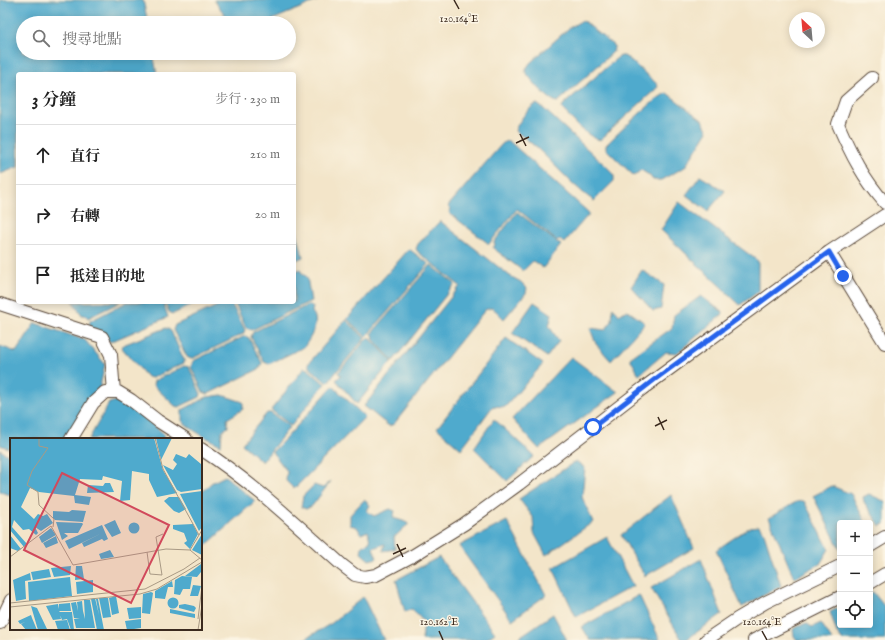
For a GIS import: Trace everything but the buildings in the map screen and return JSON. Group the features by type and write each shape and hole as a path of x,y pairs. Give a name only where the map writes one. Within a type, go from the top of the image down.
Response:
{"street":[{"path":"872,78 846,100 838,124 854,161 873,189 885,203"},
{"path":"202,450 219,460 260,492 348,570 365,577 376,575 414,555 464,524 648,384 829,252 885,215"},
{"path":"829,252 885,343"},
{"path":"0,304 102,337 111,355 114,392"},
{"path":"72,438 93,403 105,392 118,392 184,438"},
{"path":"873,544 885,537"},
{"path":"706,640 737,618 837,567"},
{"path":"873,581 885,574"},
{"path":"754,640 837,599"},
{"path":"0,623 10,602"}],"water":[{"path":"0,0 143,0 146,16 16,16 16,60 154,60 157,72 16,72 16,168 0,174"},
{"path":"214,0 319,0 281,16 225,15"},
{"path":"581,21 585,22 614,46 613,52 558,102 554,101 536,85 525,72 526,69 530,63 569,28"},
{"path":"621,56 629,59 657,84 658,87 600,140 589,135 580,127 562,109 563,105"},
{"path":"667,93 702,120 708,131 685,167 661,180 653,180 649,175 641,170 634,176 606,149 606,145 646,108 662,95"},
{"path":"537,104 610,170 614,176 614,181 594,201 536,147 515,131 518,124 530,108"},
{"path":"506,141 509,141 588,212 589,214 564,243 559,239 557,241 517,209 489,244 449,213 451,209 448,206"},
{"path":"700,176 725,191 708,211 686,195"},
{"path":"679,202 758,261 758,292 740,305 661,230"},
{"path":"517,212 561,245 543,268 533,261 523,271 493,248 495,245 494,242"},
{"path":"440,221 510,276 521,282 527,288 526,293 504,319 491,308 485,310 394,424 389,426 364,406 460,286 416,249 418,244"},
{"path":"296,228 303,257 296,260"},
{"path":"409,249 429,264 366,337 347,319"},
{"path":"431,265 455,284 393,361 373,339 374,337 372,333"},
{"path":"300,269 301,272 307,277 311,301 252,330 246,328 235,304 296,304 296,271"},
{"path":"642,270 664,285 661,309 653,311 631,287"},
{"path":"701,296 724,313 677,353 666,352 639,375 630,358 672,328 674,315"},
{"path":"534,302 552,314 549,326 559,341 547,357 512,333"},
{"path":"74,304 116,304 88,318 85,315 82,315"},
{"path":"123,304 164,304 168,317 110,342 95,328 93,330 89,327 90,321"},
{"path":"166,304 194,304 173,314 169,312"},
{"path":"222,304 232,304 245,330 243,334 191,359 187,357 173,330 175,325"},
{"path":"308,305 313,307 312,312 315,325 312,335 304,347 269,364 264,362 251,337 253,332"},
{"path":"613,307 619,315 627,310 645,323 611,361 596,344 590,328 605,330 612,321"},
{"path":"346,320 365,338 327,383 309,367 308,364"},
{"path":"35,323 85,340 105,364 98,396 66,438 10,438 10,449 0,445 0,346 16,352"},
{"path":"166,328 171,331 184,363 152,378 147,377 122,348 123,345"},
{"path":"245,336 249,338 262,363 259,369 208,394 203,392 191,367 193,361"},
{"path":"367,338 371,339 392,361 357,404 336,380 341,375 338,373"},
{"path":"506,338 543,364 505,407 493,406 461,449 437,428"},
{"path":"571,357 618,392 539,449 512,419"},
{"path":"184,366 189,367 201,394 200,397 179,407 175,406 153,385 154,381"},
{"path":"304,368 308,369 325,384 291,426 271,410"},
{"path":"333,386 365,417 294,489 286,481 287,471 272,452"},
{"path":"222,395 243,402 243,409 227,419 228,427 222,431 221,445 196,432 182,421 182,410 207,397"},
{"path":"116,401 131,407 163,433 163,438 90,438 109,403"},
{"path":"267,413 271,413 289,426 262,462 242,444"},
{"path":"494,419 534,456 507,481 474,448"},
{"path":"0,450 10,456 10,495 0,492"},
{"path":"576,461 585,468 582,497 593,522 546,555 534,533 533,517 519,499"},
{"path":"225,476 255,501 202,549 202,492 211,483"},
{"path":"331,481 312,506 306,509 301,507 303,496 314,485 323,488"},
{"path":"832,486 851,494 864,520 837,520 837,543 813,496"},
{"path":"869,494 884,501 885,524 880,526 864,502 863,497"},
{"path":"671,495 694,548 645,576 621,535"},
{"path":"364,500 370,505 367,511 374,516 390,509 395,511 393,518 409,524 394,537 395,549 383,551 385,544 373,548 377,558 369,560 361,553 362,546 370,542 368,531 361,534 357,527 350,525 350,515"},
{"path":"804,501 829,549 820,564 794,578 769,518 796,502"},
{"path":"507,521 546,595 512,620 459,546"},
{"path":"759,526 764,533 781,586 742,607 716,550 750,527"},
{"path":"607,537 633,586 576,617 553,568"},
{"path":"439,557 495,633 485,640 422,640 424,622 412,609 405,612 396,580"},
{"path":"701,559 722,614 686,640 682,640 651,588"},
{"path":"873,592 885,607 885,640 842,640 837,633 830,612 837,608 837,628 873,628"},
{"path":"639,595 660,640 590,640 582,627"},
{"path":"363,597 384,640 303,640 332,623"},
{"path":"553,614 567,640 515,640"},
{"path":"806,623 812,627 821,623 832,640 797,640 794,636 793,629"}],"route":[{"path":"593,427 654,380 829,252 843,276"}]}
